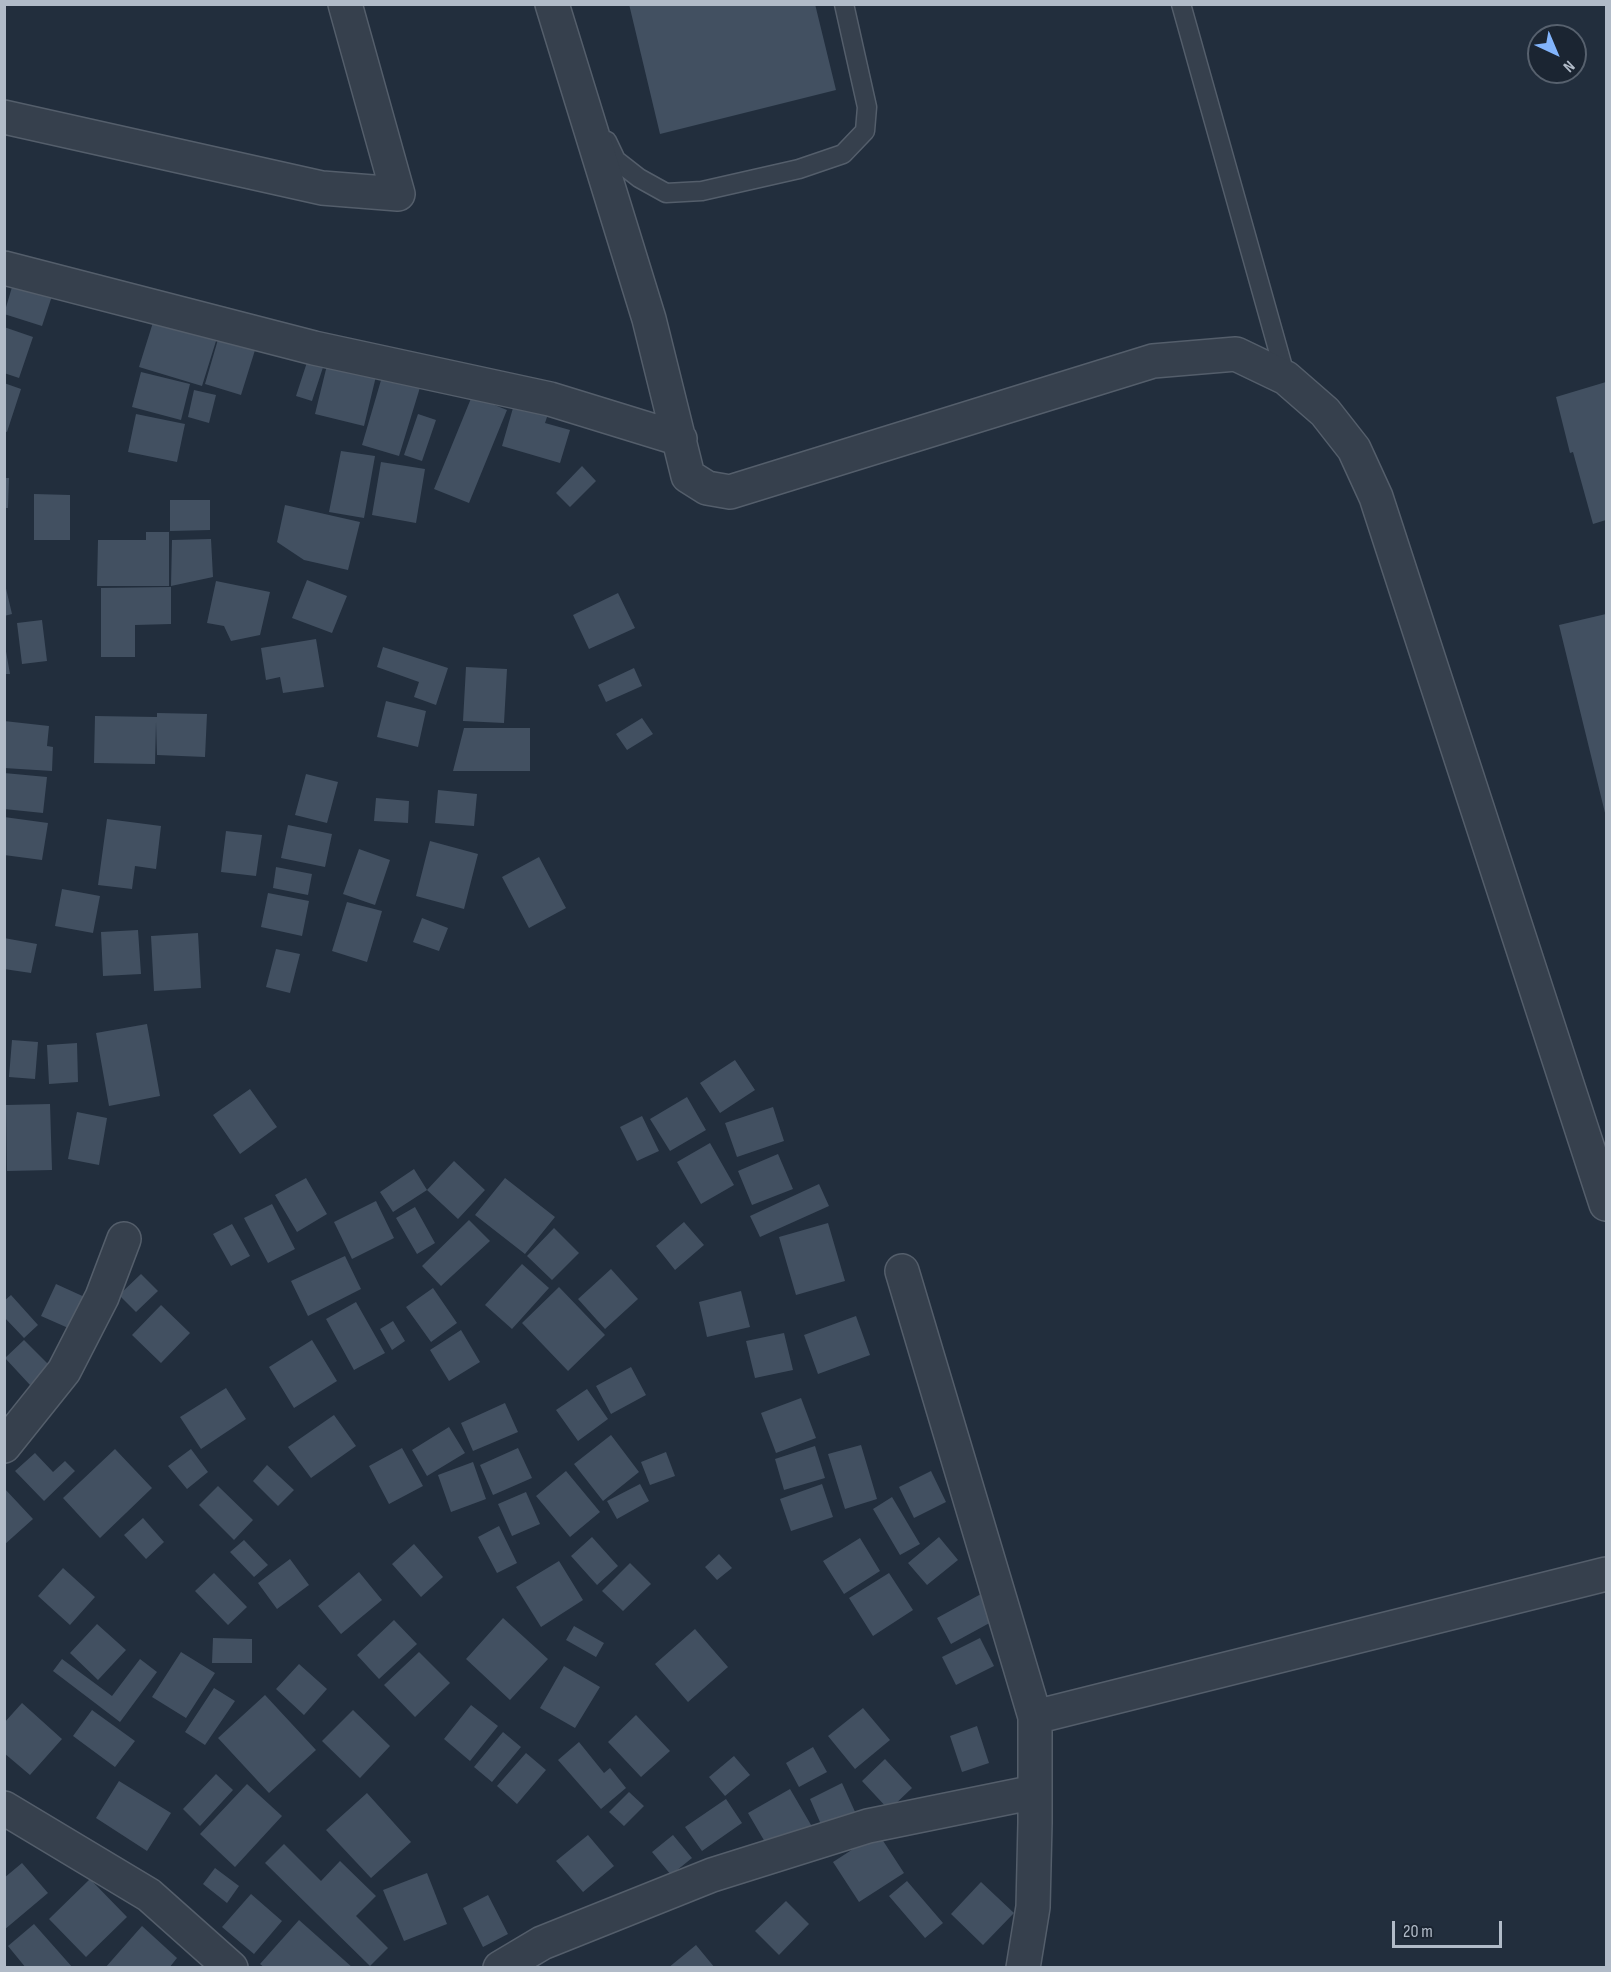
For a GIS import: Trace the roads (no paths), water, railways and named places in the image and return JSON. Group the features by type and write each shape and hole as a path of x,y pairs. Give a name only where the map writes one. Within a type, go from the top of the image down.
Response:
{"street":[{"path":"4,117 322,188 398,194 345,4"},
{"path":"552,4 649,319 688,476 707,488 730,492 1153,361 1236,354 1286,378 1325,412 1354,449 1376,497 1606,1204"},
{"path":"4,268 314,348 550,399 680,439"},
{"path":"4,1446 64,1371 102,1297 124,1239"},
{"path":"902,1271 1035,1717 1033,1907 1023,1968"},
{"path":"1035,1717 1606,1574"},
{"path":"500,1968 542,1943 712,1875 868,1826 1035,1792"},
{"path":"6,1811 149,1895 231,1968"}],"lane":[{"path":"560,4 590,106 616,160 639,178 666,193 702,191 799,168 843,154 865,131 867,107 843,4"},
{"path":"1181,4 1286,378"}]}
